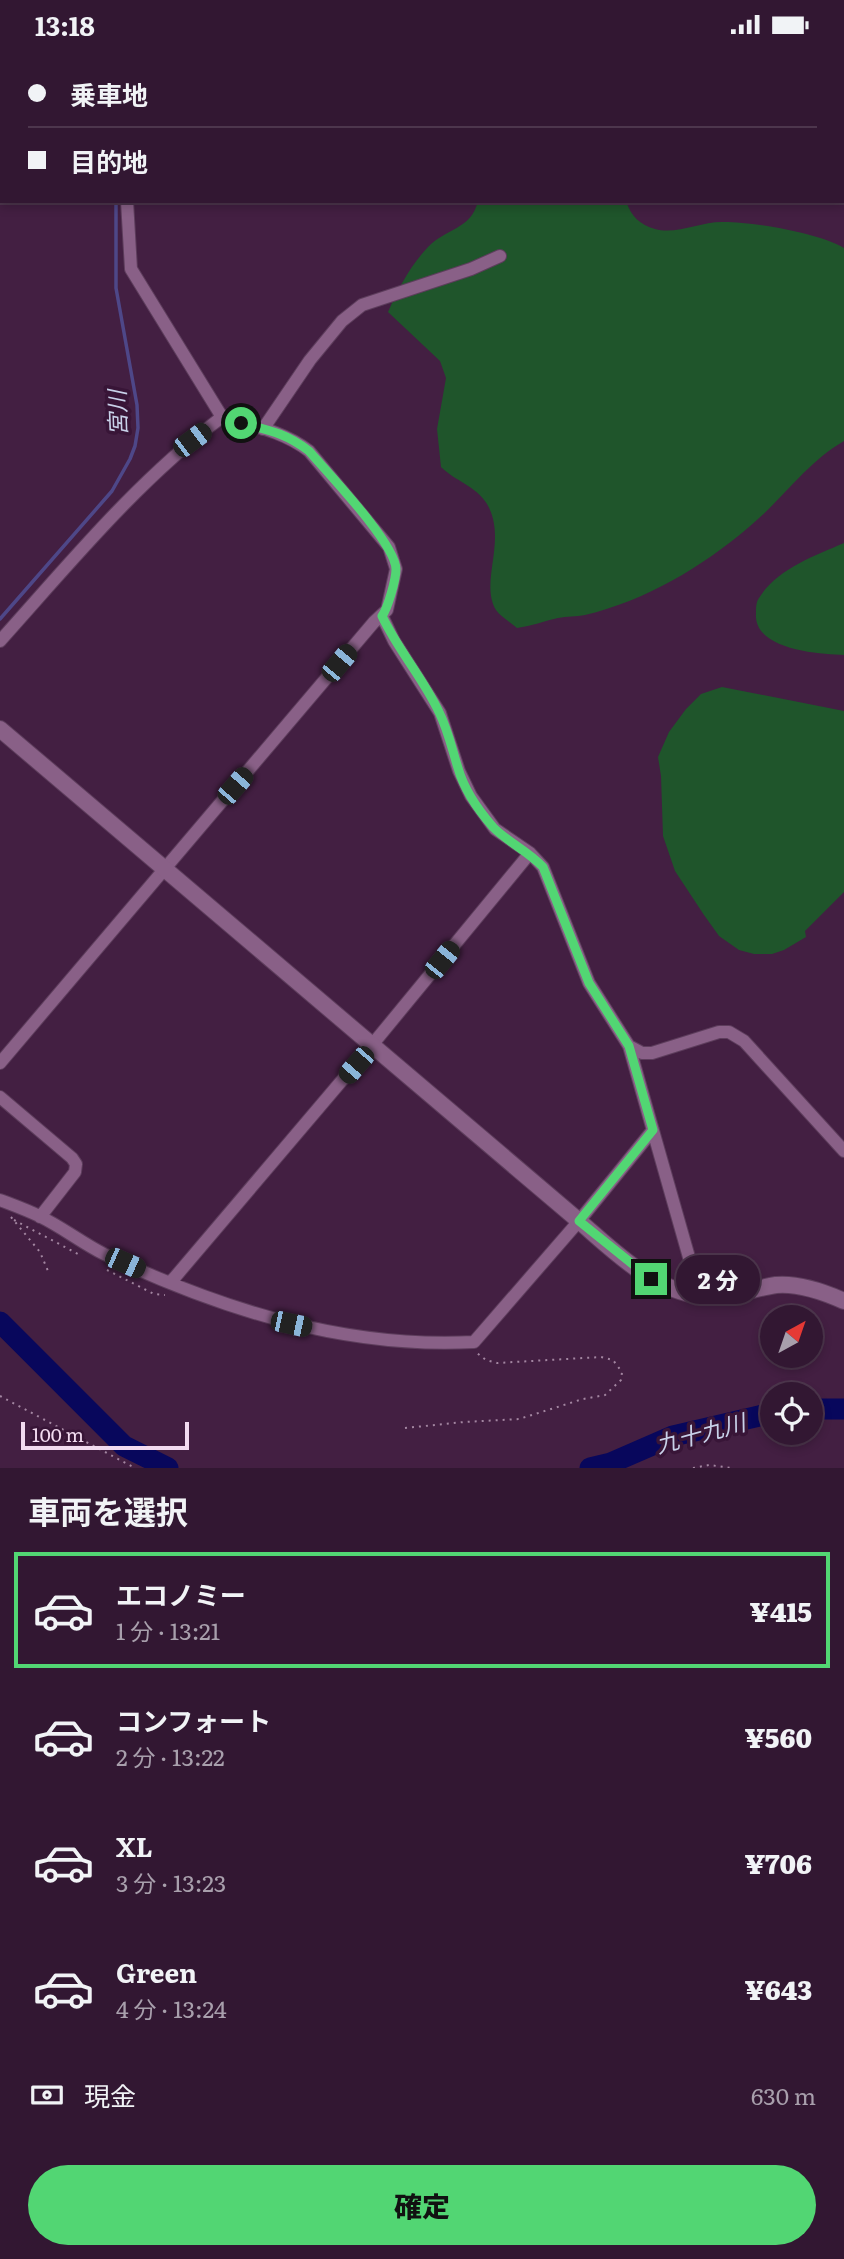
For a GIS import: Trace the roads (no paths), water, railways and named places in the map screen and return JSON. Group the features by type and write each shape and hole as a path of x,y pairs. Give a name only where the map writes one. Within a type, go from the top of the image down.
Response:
{"street":[{"path":"0,1063 387,610 396,569 389,547 309,451 278,432 222,417 135,280 131,269 127,203"},
{"path":"263,429 310,360 342,321 362,305 471,269 500,256"},
{"path":"0,641 146,481 222,417"},
{"path":"382,616 394,641 440,713 459,771 471,796 495,829 530,853 543,867 554,889 589,983 629,1046 700,1296"},
{"path":"0,729 579,1221 651,1279 676,1290 700,1296 727,1297 778,1285 827,1293 844,1301"},
{"path":"170,1283 372,1045 530,853"},
{"path":"629,1046 642,1053 652,1053 719,1032 729,1032 744,1041 844,1151"},
{"path":"0,1097 76,1164 75,1172 40,1217"},
{"path":"0,1200 40,1217 102,1252 170,1283 291,1324 347,1336 431,1345 474,1342 579,1221 653,1130"}],"waterway":[{"name":"宮川","path":"0,619 112,491 135,446 138,428 137,405 116,288 116,203"},
{"name":"九十九川","path":"0,1322 124,1446 168,1468"},
{"name":"九十九川","path":"823,1409 844,1409"},
{"name":"九十九川","path":"590,1468 611,1463 673,1436 760,1416"}]}
